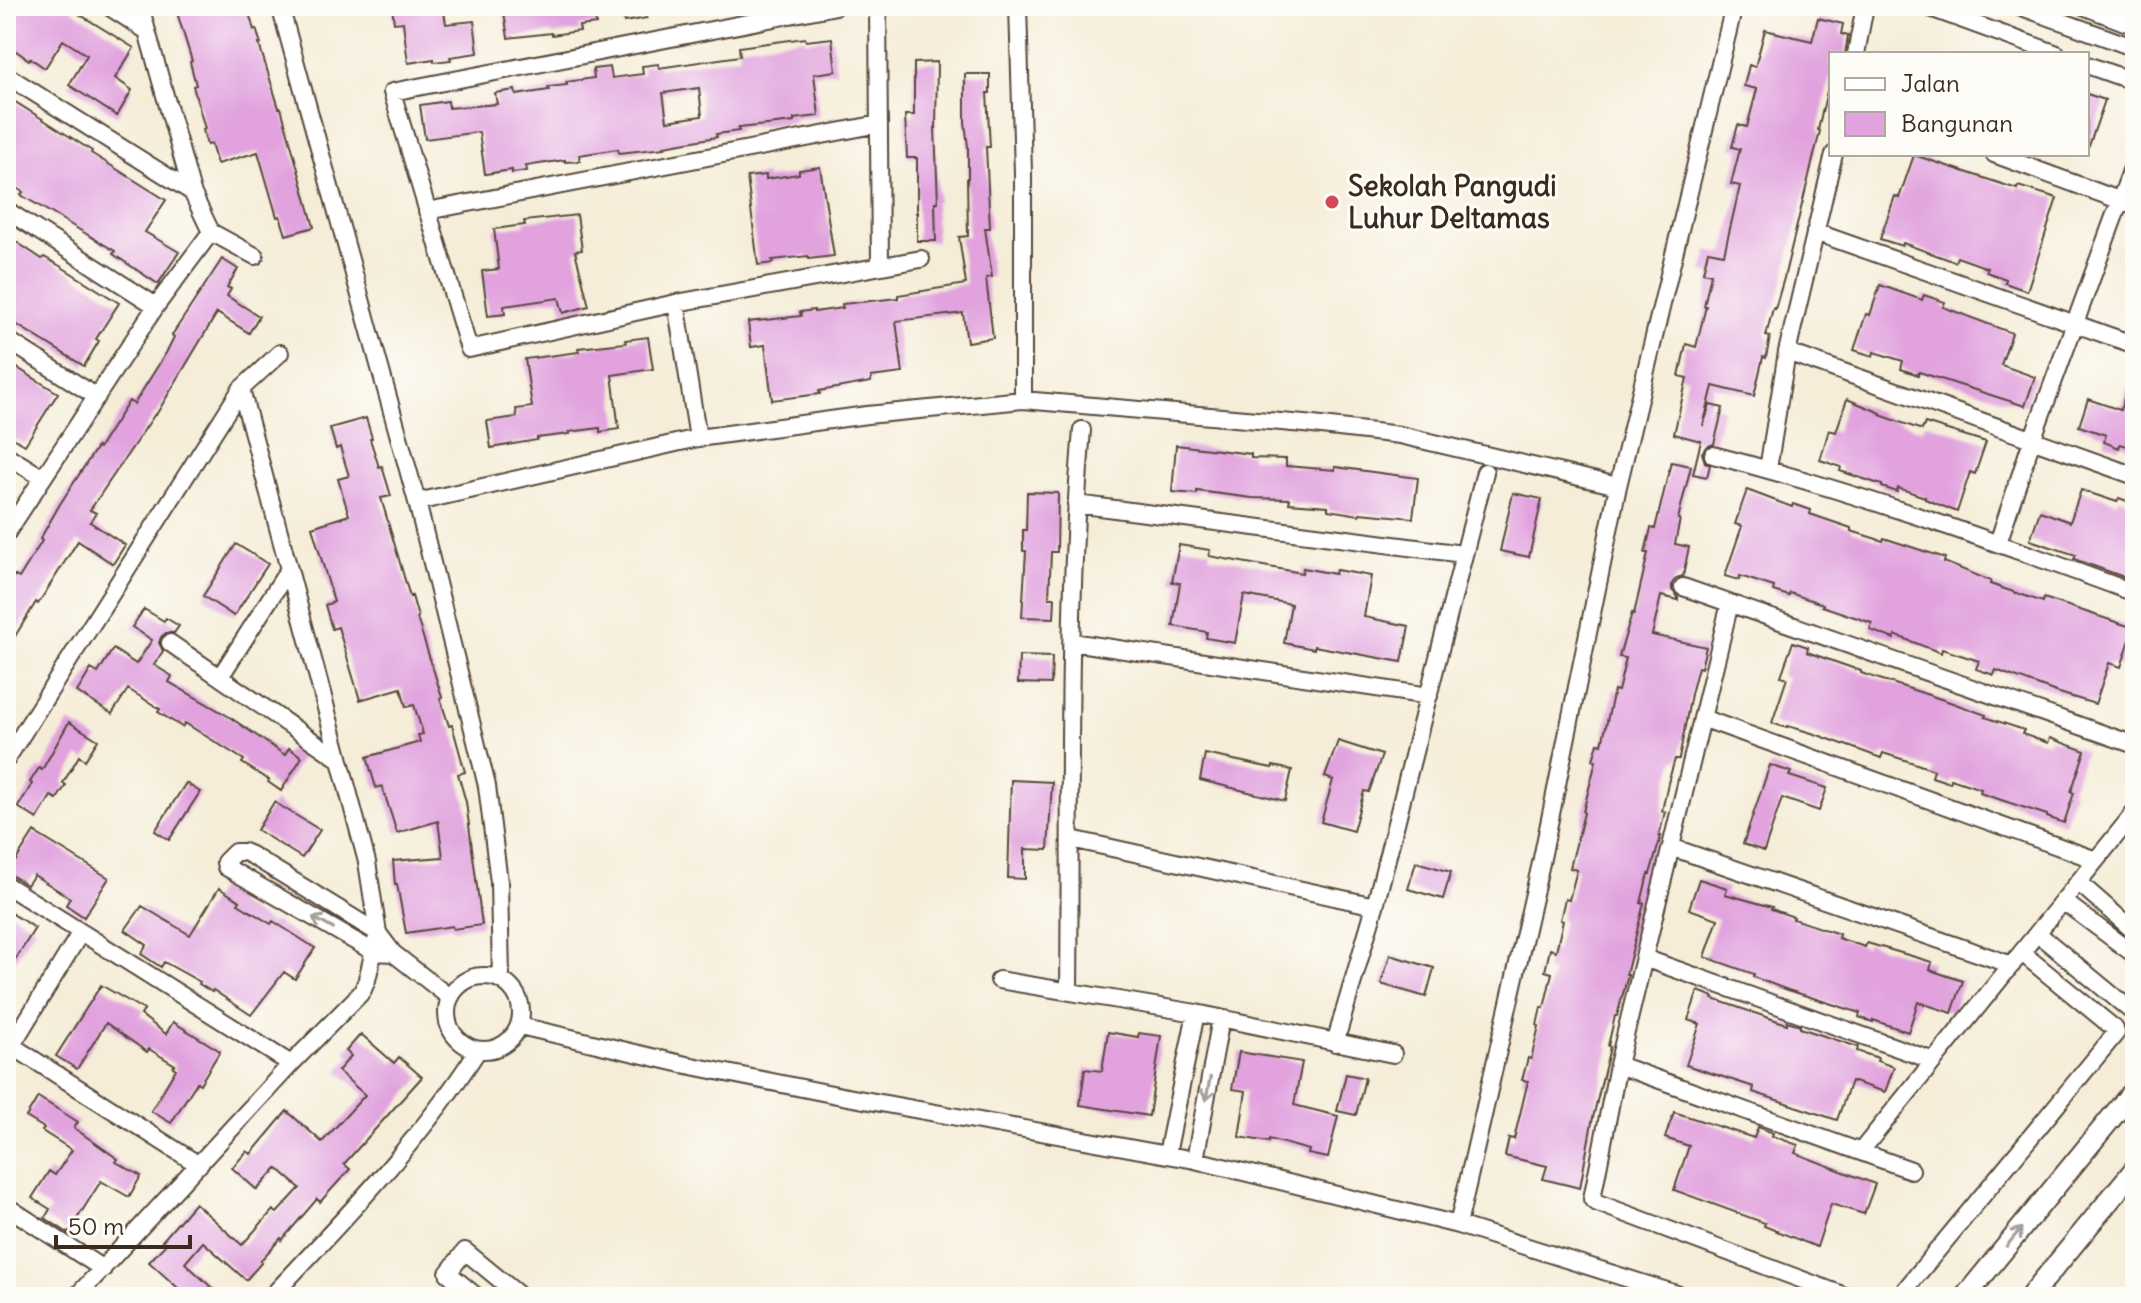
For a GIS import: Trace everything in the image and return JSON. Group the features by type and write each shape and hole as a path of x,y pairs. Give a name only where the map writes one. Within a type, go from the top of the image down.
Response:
{"street":[{"path":"108,6 147,31"},
{"path":"140,6 192,192 211,232 255,256"},
{"path":"280,6 417,502 487,786 499,882 501,978"},
{"path":"836,6 392,92 469,349 676,303 921,259"},
{"path":"878,6 880,266"},
{"path":"1018,6 1023,173 1023,400"},
{"path":"1458,1225 1541,863 1618,486 1734,6"},
{"path":"1856,52 1865,6"},
{"path":"1925,6 2052,52"},
{"path":"2019,6 2135,48"},
{"path":"2083,6 2135,26"},
{"path":"2089,66 2135,82"},
{"path":"6,75 192,192"},
{"path":"427,211 879,124"},
{"path":"1768,469 1787,352 1834,156"},
{"path":"1999,156 2128,203"},
{"path":"1998,543 2075,324 2128,203 2135,160"},
{"path":"6,210 156,306"},
{"path":"6,534 156,306 211,232"},
{"path":"1815,232 2135,345"},
{"path":"676,303 698,438"},
{"path":"6,339 97,397"},
{"path":"1787,352 2135,476"},
{"path":"6,760 241,389 280,353"},
{"path":"76,1297 291,1064 362,992 378,933 367,862 241,389"},
{"path":"417,502 698,438 867,415 1023,400 1400,435 1618,486"},
{"path":"1069,990 1072,642 1076,504 1082,430"},
{"path":"6,455 43,478"},
{"path":"1713,455 1768,469 1998,543 2135,593"},
{"path":"1335,1043 1375,906 1485,472"},
{"path":"1076,504 1463,554"},
{"path":"220,677 289,569"},
{"path":"1683,587 2135,745"},
{"path":"1730,603 1618,1065 1593,1200 1848,1297"},
{"path":"1072,642 1429,696"},
{"path":"170,643 339,759"},
{"path":"1702,718 2096,860"},
{"path":"1861,1151 2135,812"},
{"path":"1071,839 1375,906"},
{"path":"1671,847 2017,959 2115,1029 2116,1033 1899,1297"},
{"path":"393,953 374,952 226,867 225,862 235,852 244,852 378,933 393,953 449,997"},
{"path":"2078,882 2135,932"},
{"path":"6,885 291,1064"},
{"path":"2063,901 2135,955"},
{"path":"81,932 8,1047 199,1165"},
{"path":"2037,933 2135,1014"},
{"path":"1644,958 1934,1061"},
{"path":"481,974 501,978 519,999 522,1008 520,1026 510,1040 495,1049 478,1050 462,1043 450,1031 446,1014 449,997 462,981 481,974"},
{"path":"999,980 1196,1013 1393,1054"},
{"path":"1167,1154 1196,1013"},
{"path":"1195,1160 1221,1018"},
{"path":"520,1026 682,1064 842,1096 1195,1160 1458,1225 1686,1297"},
{"path":"271,1297 386,1172 450,1093 478,1050"},
{"path":"1618,1065 1911,1170"},
{"path":"1965,1297 2135,1089"},
{"path":"2030,1297 2135,1169"},
{"path":"6,1206 103,1269"},
{"path":"477,1297 448,1273 465,1251 521,1297"}],"building":[{"path":"14,6 66,6 134,48 115,78 132,90 117,116 69,85 87,55 63,40 45,68 6,44 6,18"},
{"path":"175,6 208,6 210,11 227,6 247,6 281,108 314,227 286,235 280,216 277,217 258,152 217,164 203,130 193,86 196,85 192,61"},
{"path":"392,6 443,6 446,24 474,21 478,53 450,57 451,60 408,63 403,22 394,23"},
{"path":"503,6 594,6 596,24 579,26 580,31 508,38"},
{"path":"622,6 645,6 647,18 624,22"},
{"path":"1818,18 1843,24 1841,34 1848,36 1845,52 1829,52 1829,83 1820,131 1784,278 1766,336 1770,337 1766,358 1763,357 1754,396 1713,386 1703,426 1710,405 1723,408 1714,444 1702,453 1705,462 1710,465 1707,477 1693,474 1701,441 1674,434 1687,378 1679,376 1686,344 1696,347 1706,306 1711,274 1703,272 1708,251 1724,254 1740,186 1731,184 1740,149 1732,147 1738,125 1747,127 1757,89 1744,86 1749,65 1755,67 1765,30 1812,41"},
{"path":"805,38 806,41 832,38 836,71 814,74 819,116 738,128 739,131 665,148 619,153 618,149 579,155 580,161 526,166 527,171 512,173 512,170 485,174 479,132 425,139 420,105 448,101 449,108 497,104 495,93 515,90 516,95 549,90 548,87 567,85 566,82 594,78 593,69 610,67 612,78 643,74 642,66 658,64 659,68 740,56 739,47","holes":["699,88 702,116 667,121 663,93"]},
{"path":"937,62 936,241 917,241 917,158 907,158 905,115 914,115 914,63"},
{"path":"965,74 990,74 990,93 987,93 990,147 986,147 990,228 985,228 992,277 986,278 993,338 967,342 963,313 896,321 903,373 871,377 871,382 819,391 820,394 772,400 765,345 751,347 748,322 801,316 800,312 843,308 842,304 898,298 898,295 966,284 959,237 968,236"},
{"path":"2089,95 2105,100 2089,146"},
{"path":"6,98 166,200 145,232 179,252 158,284 113,254 115,251 21,195 23,192 6,182"},
{"path":"1914,156 1917,156 2017,189 2018,186 2057,198 2027,291 1986,272 1988,268 1957,257 1955,262 1903,243 1902,246 1880,239 1895,196 1899,198"},
{"path":"820,167 834,256 772,260 773,263 758,265 747,177 766,175 766,179"},
{"path":"577,215 582,250 575,251 589,306 563,313 559,298 504,306 505,314 488,316 482,271 499,269 494,229 525,225 524,221"},
{"path":"6,235 119,303 96,339 99,341 84,366 6,318"},
{"path":"222,259 238,269 227,287 231,289 227,296 259,316 249,333 217,313 156,415 90,510 96,513 90,522 125,545 113,564 78,541 6,651 6,588 14,575 19,578 60,504 129,401 134,404 166,353 174,337 172,335"},
{"path":"1880,285 1922,300 1924,295 1945,302 1943,307 2012,333 2001,365 2035,377 2025,406 1901,369 1903,361 1874,352 1873,356 1854,350"},
{"path":"648,337 653,369 612,375 619,429 569,432 491,448 487,421 517,417 516,409 532,407 525,359 579,352 578,348 626,343 625,340"},
{"path":"6,364 58,393 25,445 6,434"},
{"path":"2132,374 2135,374 2135,448 2120,444 2119,448 2104,442 2106,435 2079,426 2088,399 2120,410"},
{"path":"1847,399 1922,430 1925,423 1986,442 1975,474 1970,472 1957,512 1898,488 1897,492 1882,487 1820,460 1829,430 1836,432"},
{"path":"366,418 370,439 391,496 381,498 465,772 458,774 466,802 482,925 406,933 393,861 443,857 438,821 397,833 382,786 376,788 367,757 420,742 418,735 423,734 414,705 406,707 401,688 360,700 338,627 332,629 325,605 334,602 312,527 349,515 338,479 349,476 330,428"},
{"path":"1176,445 1251,454 1251,458 1286,459 1286,466 1335,470 1335,467 1418,478 1413,518 1359,515 1328,510 1328,506 1289,503 1290,499 1197,491 1197,494 1172,492"},
{"path":"1671,462 1691,466 1675,544 1689,547 1683,576 1676,578 1672,584 1678,600 1661,596 1652,635 1706,647 1691,694 1679,759 1675,759 1668,783 1661,836 1648,874 1628,975 1608,1046 1580,1188 1543,1179 1547,1166 1505,1156 1509,1138 1514,1139 1528,1081 1522,1080 1528,1058 1531,1059 1541,1007 1544,1008 1552,973 1545,971 1550,949 1556,951 1565,899 1569,900 1577,870 1570,868 1596,761 1593,760 1598,743 1602,744 1614,690 1618,691 1626,658 1619,657 1634,614 1651,528 1655,529"},
{"path":"1747,490 1792,507 1793,504 1811,510 1810,514 1851,528 1851,531 1945,558 1944,562 1991,581 1990,584 2134,628 2121,667 2109,663 2095,704 1996,670 1994,675 1976,669 1979,661 1942,649 1941,653 1895,635 1894,639 1870,630 1872,623 1823,604 1773,591 1774,587 1740,576 1739,580 1725,576 1742,526 1735,524"},
{"path":"2081,490 2117,502 2119,498 2135,504 2135,581 2074,559 2076,555 2030,540 2040,511 2070,522"},
{"path":"1027,492 1058,493 1057,552 1051,552 1049,598 1055,598 1054,618 1022,617 1026,551 1023,551 1023,530 1026,530"},
{"path":"1513,493 1542,499 1529,557 1500,551"},
{"path":"236,544 268,564 234,616 203,596"},
{"path":"1179,545 1210,550 1209,556 1302,573 1303,568 1371,576 1364,617 1409,626 1402,662 1284,643 1291,604 1244,595 1235,643 1206,638 1207,632 1173,626 1180,583 1172,582"},
{"path":"144,609 179,626 174,633 161,637 159,643 163,651 154,665 172,676 169,682 228,716 285,755 289,748 302,757 281,791 242,763 244,760 185,723 182,727 128,689 112,714 77,692 91,669 98,673 113,649 136,664 152,640 132,627"},
{"path":"1793,642 1808,647 1807,652 1861,673 2024,730 2022,734 2048,743 2050,738 2085,751 2064,823 1980,793 1981,789 1951,779 1950,783 1932,777 1934,770 1911,762 1883,753 1881,758 1815,734 1772,723 1787,678 1781,676"},
{"path":"1019,656 1052,657 1051,684 1018,683"},
{"path":"69,722 98,740 85,760 79,756 57,799 51,796 37,819 18,807 32,784 30,782 39,768 42,770"},
{"path":"1338,741 1382,755 1369,792 1364,791 1353,831 1321,822 1333,780 1325,777"},
{"path":"1205,754 1292,770 1285,801 1200,780"},
{"path":"1770,765 1791,772 1789,776 1827,788 1819,811 1782,798 1764,851 1743,844"},
{"path":"1011,780 1052,782 1048,850 1025,849 1025,879 1008,878"},
{"path":"186,783 200,792 169,840 155,831"},
{"path":"274,802 320,830 302,858 257,830"},
{"path":"34,832 109,878 84,917 66,905 70,898 34,875 27,885 8,873"},
{"path":"1416,862 1451,872 1443,899 1408,889"},
{"path":"1699,879 1727,888 1725,894 1772,907 1793,919 1839,934 1838,938 1932,962 1930,970 1963,981 1952,1013 1918,1002 1908,1032 1859,1017 1860,1013 1788,990 1705,957 1718,919 1689,909"},
{"path":"219,888 240,901 238,904 271,924 273,921 315,948 295,979 284,972 251,1015 164,962 161,967 141,954 147,945 125,930 142,906 190,935"},
{"path":"6,910 35,928 6,975"},
{"path":"1390,955 1434,968 1426,997 1381,984"},
{"path":"101,985 144,1010 141,1015 166,1034 173,1022 220,1051 171,1123 151,1111 176,1069 173,1067 175,1065 149,1049 147,1052 106,1023 77,1069 56,1056"},
{"path":"1698,991 1713,999 1787,1024 1787,1021 1800,1025 1800,1028 1858,1047 1857,1051 1894,1067 1885,1092 1851,1081 1837,1120 1753,1092 1754,1087 1686,1065 1700,1024 1688,1020"},
{"path":"1108,1032 1138,1037 1139,1033 1161,1036 1149,1116 1080,1105 1085,1069 1102,1071"},
{"path":"361,1034 394,1063 399,1057 422,1077 344,1164 350,1169 320,1202 317,1199 246,1280 203,1242 185,1263 222,1297 188,1297 149,1262 166,1244 162,1241 195,1203 242,1245 273,1210 277,1213 300,1188 277,1168 257,1190 232,1168 247,1151 251,1154 287,1111 322,1142 365,1095 338,1071 351,1056 346,1051"},
{"path":"1239,1052 1302,1062 1294,1105 1338,1116 1328,1158 1269,1139 1269,1142 1239,1137 1246,1091 1232,1089"},
{"path":"1346,1074 1365,1078 1356,1115 1337,1111"},
{"path":"38,1097 78,1122 74,1128 118,1159 116,1162 141,1176 129,1197 101,1181 68,1233 45,1218 50,1209 32,1198 49,1171 55,1175 72,1150 26,1117"},
{"path":"1674,1112 1754,1138 1758,1127 1773,1133 1772,1136 1798,1145 1795,1153 1875,1184 1864,1214 1831,1204 1817,1247 1764,1226 1765,1223 1674,1190 1689,1146 1665,1138"}],"place":[{"name":"Sekolah Pangudi Luhur Deltamas","path":"1332,202"}]}
